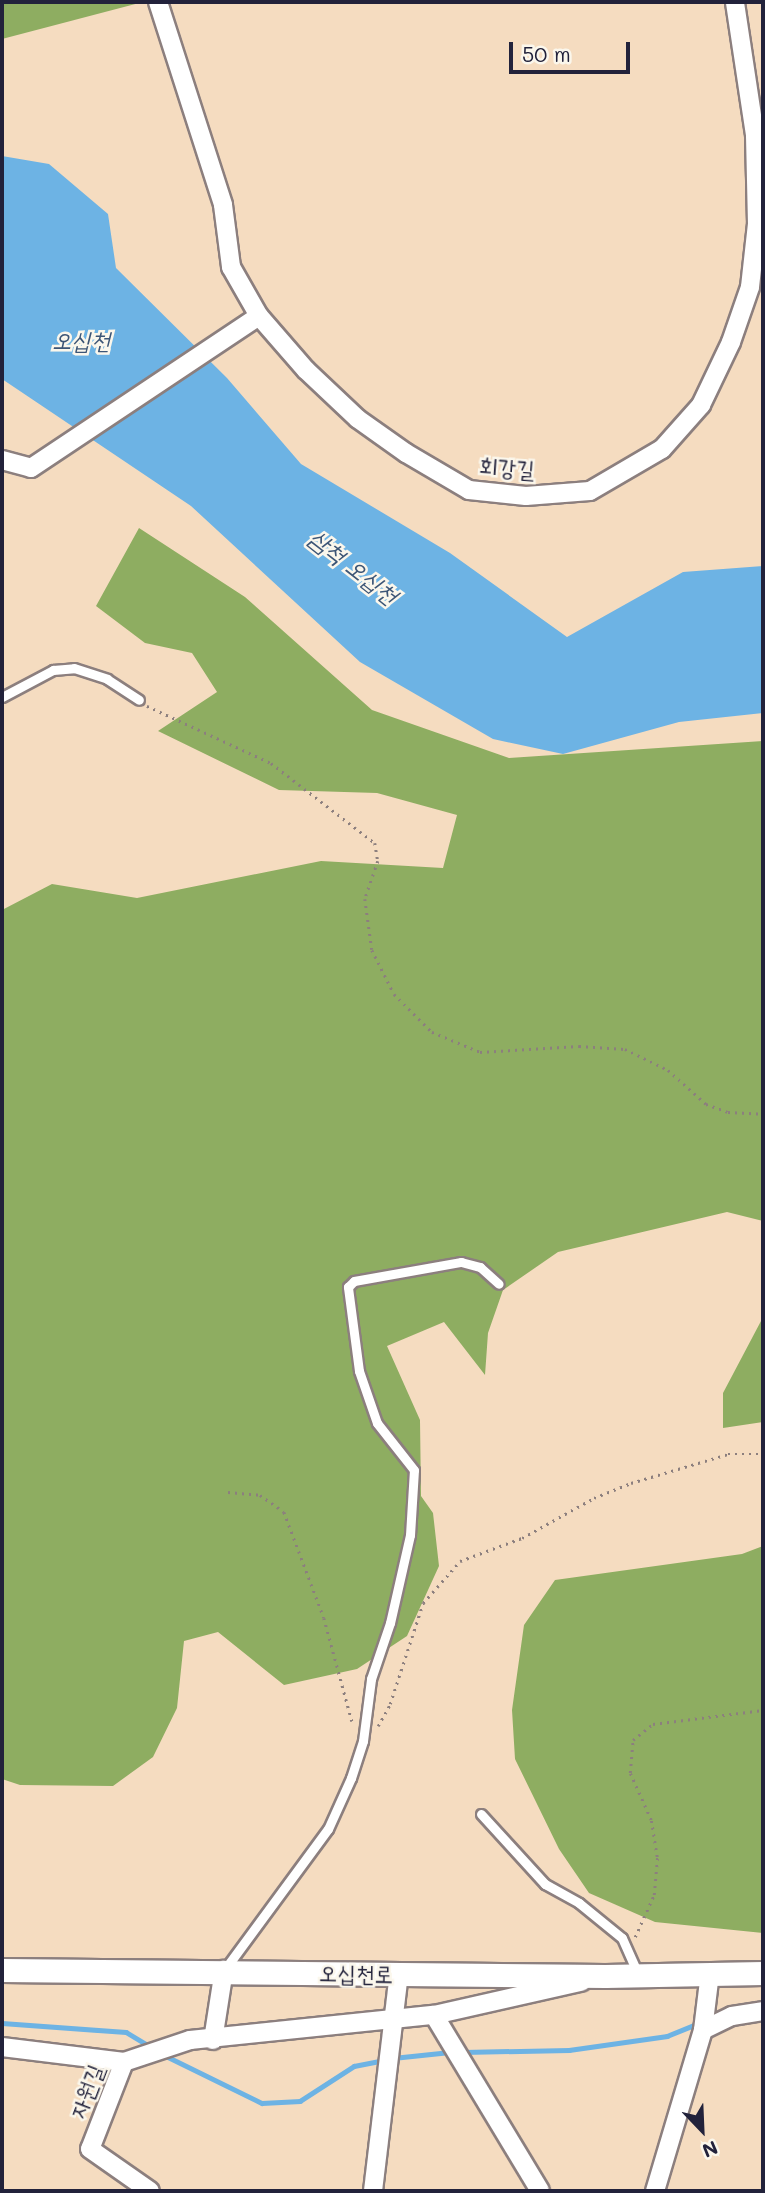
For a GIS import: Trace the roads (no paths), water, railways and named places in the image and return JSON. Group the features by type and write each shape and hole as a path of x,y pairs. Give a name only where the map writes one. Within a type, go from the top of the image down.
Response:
{"street":[{"name":"회강길","path":"158,2 223,205 231,267 259,316 306,370 358,419 469,490 526,496 590,491 624,475 662,449 701,405 750,287 757,224 755,135 735,2"},
{"path":"2,460 31,468 259,316"},
{"name":"오십천로","path":"2,1970 224,1970 605,1976 763,1973"},
{"path":"213,2040 224,1970"},
{"path":"373,2191 398,1973"},
{"path":"655,2191 704,2022 710,1973"},
{"path":"2,2047 124,2062 190,2040 213,2040 434,2015 605,1976"},
{"path":"704,2022 763,2011"},
{"path":"434,2015 540,2191"},
{"name":"자원길","path":"124,2062 90,2149 150,2191"}],"lane":[{"path":"2,697 53,670 74,667 107,680 139,700"},
{"path":"224,1970 328,1829 363,1741 372,1679 390,1623 410,1535 414,1470 377,1423 359,1371 348,1287 354,1281 461,1262 480,1267 499,1284"},
{"path":"481,1814 545,1884 579,1903 622,1938 639,1976"}],"water":[{"name":"오십천","path":"2,156 49,164 108,214 116,268 227,378 301,464 450,553 567,637 683,572 763,566 763,713 679,722 563,754 493,739 360,662 191,506 2,379"}],"waterway":[{"path":"2,2023 126,2032 151,2047"},
{"path":"463,2052 569,2050 667,2036 699,2023"},
{"path":"393,2058 450,2052"},
{"path":"164,2055 262,2103 300,2101 354,2066 385,2060"}],"water label":[{"name":"삼척 오십천","path":"354,566"}]}
